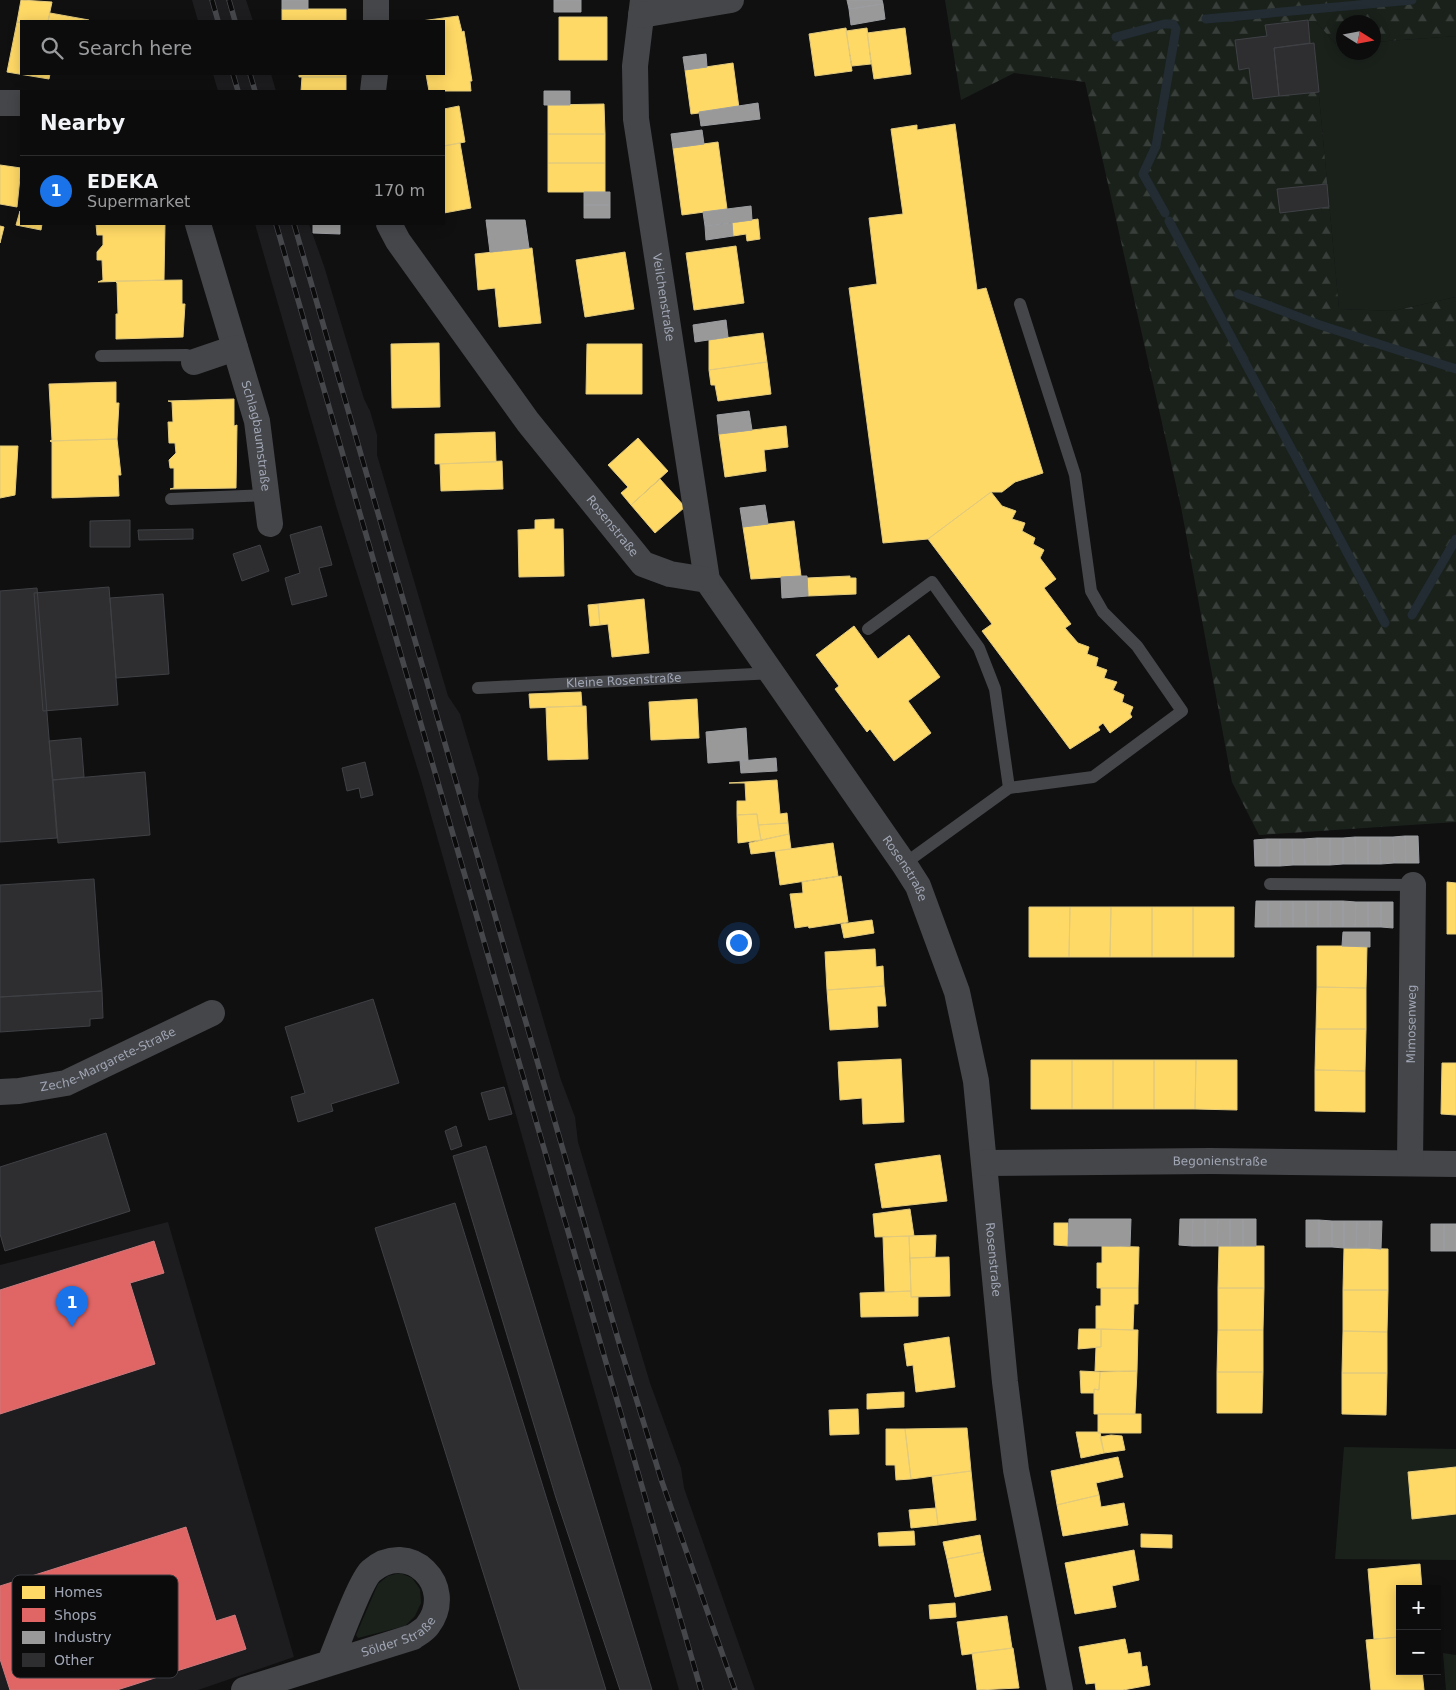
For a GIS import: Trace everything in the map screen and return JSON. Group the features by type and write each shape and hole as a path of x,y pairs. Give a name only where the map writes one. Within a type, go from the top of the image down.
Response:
{"street":[{"path":"376,0 376,20"},
{"name":"Veilchenstraße","path":"707,580 636,118 636,66 642,7 731,0"},
{"path":"374,90 375,75"},
{"path":"0,102 20,103"},
{"name":"Schlagbaumstraße","path":"198,225 256,421 270,524"},
{"name":"Rosenstraße","path":"390,225 398,241 528,422 643,564 670,574 707,580 918,886 957,992 976,1081 1004,1373 1016,1470 1060,1690"},
{"path":"194,362 235,348"},
{"name":"Mimosenweg","path":"1410,1163 1413,885"},
{"name":"Zeche-Margarete-Straße","path":"0,1092 19,1091 66,1083 212,1013"},
{"name":"Begonienstraße","path":"985,1163 1456,1164"},
{"path":"244,1690 330,1662"}],"lane":[{"path":"904,864 1009,788 1093,777 1182,711 1137,646 1103,612 1091,591 1075,476 1020,304"},
{"path":"101,356 187,355 194,362"},
{"path":"171,500 266,495"},
{"path":"868,629 932,582 979,648 995,689 1009,788"},
{"name":"Kleine Rosenstraße","path":"478,688 772,673"},
{"path":"1270,884 1413,885"}],"shaded area":[{"path":"192,0 246,0 253,20 198,20"},
{"path":"213,75 271,75 276,90 218,90"},
{"path":"255,225 309,225 324,266 364,399 370,411 377,435 377,455 448,696 460,714 479,778 478,797 561,1080 575,1117 578,1142 650,1383 681,1468 684,1488 755,1690 679,1690 421,780 337,509"},
{"path":"168,1222 294,1657 198,1690 0,1690 0,1265"}],"green space":[{"path":"945,0 1456,0 1456,36 1381,41 1381,15 1336,15 1336,44 1315,21 1308,21 1310,43 1314,43 1339,309 1393,311 1456,297 1456,822 1259,835 1232,782 1181,507 1085,82 1014,73 961,100"},
{"path":"1308,20 1315,21 1336,44 1336,60 1381,60 1381,41 1456,36 1456,297 1393,311 1339,309 1314,43 1310,43"},
{"path":"1344,1447 1456,1449 1456,1560 1335,1559"},
{"path":"400,1573 412,1578 420,1589 421,1603 415,1616 405,1626 358,1638 356,1635 378,1584 388,1576"},
{"path":"1443,1653 1456,1655 1456,1690 1446,1690"}],"building: Homes":[{"path":"21,0 52,2 48,20 20,20 20,22 17,22"},
{"path":"282,9 346,9 346,20 282,20"},
{"path":"50,13 89,20 48,20"},
{"path":"458,16 462,32 464,31 472,81 470,81 471,91 429,90 426,75 445,75 445,20 428,20"},
{"path":"559,17 607,17 607,60 559,60"},
{"path":"17,22 20,23 20,74 7,72"},
{"path":"846,28 852,71 815,76 809,34"},
{"path":"867,28 871,64 852,66 846,31"},
{"path":"905,28 911,74 874,79 867,33"},
{"path":"733,63 739,108 691,114 685,70"},
{"path":"25,75 50,75 49,79"},
{"path":"299,75 346,75 346,77 299,77"},
{"path":"302,77 346,77 346,90 301,90"},
{"path":"604,104 605,134 548,134 548,105"},
{"path":"459,106 465,142 445,146 445,109"},
{"path":"955,124 977,290 986,288 1043,473 1015,482 1002,492 991,492 928,539 883,543 849,288 877,284 869,218 903,214 891,129 917,125 917,130"},
{"path":"548,134 605,134 605,163 548,163"},
{"path":"718,142 727,209 682,215 673,148"},
{"path":"460,143 471,208 445,213 445,146"},
{"path":"548,163 605,163 605,192 548,192"},
{"path":"0,165 20,168 17,207 0,204"},
{"path":"20,211 20,225 42,225 41,230 16,225"},
{"path":"758,219 760,239 747,241 746,234 733,236 732,223"},
{"path":"96,225 165,225 164,280 98,282 103,280 102,260 97,260 97,252 103,245 103,235 97,235"},
{"path":"0,226 4,227 0,243"},
{"path":"736,246 744,303 694,310 686,253"},
{"path":"532,248 541,323 499,327 495,288 478,290 475,254"},
{"path":"625,252 634,309 585,317 576,260"},
{"path":"182,280 182,304 185,304 183,337 116,339 116,314 118,314 117,283 115,281"},
{"path":"763,333 767,362 709,370 709,340"},
{"path":"439,343 440,407 392,408 391,344"},
{"path":"587,344 642,344 642,394 586,394"},
{"path":"767,362 771,394 718,401 715,385 711,385 709,370"},
{"path":"116,382 116,403 119,403 117,439 50,441 52,440 49,384"},
{"path":"234,399 234,426 237,425 236,488 170,489 174,488 174,468 170,468 169,460 176,453 175,443 169,443 168,422 173,422 172,402 168,401"},
{"path":"786,426 788,447 764,450 766,471 725,477 719,434"},
{"path":"495,432 496,462 435,464 435,434"},
{"path":"638,438 668,471 631,505 621,493 628,487 608,465"},
{"path":"117,439 121,475 118,475 119,496 52,498 52,442 50,441"},
{"path":"0,446 18,446 15,495 0,498"},
{"path":"502,461 503,489 441,491 440,464"},
{"path":"660,479 685,507 655,533 631,505"},
{"path":"991,492 1002,506 1016,511 1012,519 1025,523 1022,531 1035,538 1033,544 1044,550 1040,558 1056,579 1044,588 1071,624 1065,628 1078,643 1089,647 1087,654 1098,658 1096,666 1107,670 1104,678 1117,682 1113,690 1124,695 1122,702 1133,707 1130,714 1132,717 1110,733 1103,723 1098,727 1100,730 1070,749 982,631 992,624 928,539"},
{"path":"554,519 554,529 563,529 564,576 519,577 518,530 535,529 535,520"},
{"path":"794,521 801,576 751,579 743,527"},
{"path":"850,576 850,578 856,578 856,594 808,596 807,578"},
{"path":"644,599 649,653 612,657 608,624 600,625 598,604"},
{"path":"598,604 600,625 590,626 588,605"},
{"path":"854,626 878,659 909,635 940,677 908,701 931,733 894,761 870,729 867,732 835,689 839,686 816,655"},
{"path":"581,692 582,706 530,708 529,694"},
{"path":"697,699 699,738 651,740 649,702"},
{"path":"586,706 588,759 548,760 546,707"},
{"path":"777,780 780,814 787,813 788,823 758,825 757,814 737,815 737,801 746,801 745,783 729,783"},
{"path":"757,814 761,840 738,843 737,815"},
{"path":"788,823 789,834 761,840 758,825"},
{"path":"789,834 791,849 751,854 749,843"},
{"path":"833,843 838,876 780,885 775,851"},
{"path":"841,876 848,922 809,928 808,926 795,928 790,894 803,893 802,882"},
{"path":"1447,882 1456,883 1456,934 1447,934"},
{"path":"1029,907 1070,907 1069,957 1029,957"},
{"path":"1070,907 1111,907 1110,957 1069,957"},
{"path":"1111,907 1152,907 1152,957 1110,957"},
{"path":"1152,907 1193,907 1193,957 1152,957"},
{"path":"1193,907 1234,907 1234,957 1193,957"},
{"path":"872,920 874,933 844,938 841,924"},
{"path":"1317,946 1367,946 1366,988 1317,987"},
{"path":"875,949 876,967 883,966 884,986 827,990 825,952"},
{"path":"884,986 886,1006 877,1006 878,1027 830,1030 827,990"},
{"path":"1317,987 1366,988 1366,1029 1316,1029"},
{"path":"1316,1029 1366,1029 1365,1071 1315,1070"},
{"path":"901,1059 904,1122 863,1124 862,1098 840,1100 838,1062"},
{"path":"1031,1060 1072,1060 1072,1109 1031,1109"},
{"path":"1072,1060 1113,1060 1113,1109 1072,1109"},
{"path":"1113,1060 1154,1060 1154,1109 1113,1109"},
{"path":"1154,1060 1196,1060 1195,1109 1154,1109"},
{"path":"1196,1060 1237,1060 1237,1110 1195,1109"},
{"path":"1442,1063 1456,1063 1456,1115 1441,1114"},
{"path":"1315,1070 1365,1071 1365,1112 1315,1111"},
{"path":"940,1155 947,1201 882,1208 875,1164"},
{"path":"910,1209 914,1236 875,1237 873,1214"},
{"path":"1054,1223 1068,1223 1068,1246 1054,1245"},
{"path":"936,1235 935,1257 910,1258 909,1236"},
{"path":"909,1236 911,1291 885,1292 883,1237"},
{"path":"1102,1246 1139,1247 1138,1288 1097,1288 1097,1263 1102,1263"},
{"path":"1219,1246 1264,1246 1264,1288 1218,1288"},
{"path":"1344,1248 1388,1249 1388,1290 1343,1290"},
{"path":"949,1257 950,1296 911,1297 910,1258"},
{"path":"1101,1288 1138,1288 1138,1304 1134,1304 1133,1330 1096,1329 1096,1306 1101,1306"},
{"path":"1218,1288 1264,1288 1263,1330 1218,1330"},
{"path":"1343,1290 1388,1290 1387,1332 1343,1331"},
{"path":"911,1291 911,1297 918,1297 918,1316 861,1317 860,1293"},
{"path":"1079,1329 1101,1329 1101,1347 1078,1349"},
{"path":"1101,1329 1138,1330 1137,1371 1095,1371 1096,1347 1101,1347"},
{"path":"1218,1330 1263,1330 1263,1372 1217,1372"},
{"path":"1343,1331 1387,1332 1387,1373 1342,1373"},
{"path":"949,1337 955,1387 916,1392 913,1365 907,1366 904,1344"},
{"path":"1080,1371 1100,1372 1099,1390 1094,1389 1094,1393 1081,1393"},
{"path":"1137,1371 1135,1414 1094,1414 1094,1389 1099,1390 1100,1372"},
{"path":"1217,1372 1263,1372 1262,1413 1217,1413"},
{"path":"1342,1373 1387,1373 1386,1415 1342,1414"},
{"path":"904,1392 904,1407 867,1409 867,1394"},
{"path":"858,1409 859,1434 830,1435 829,1410"},
{"path":"1098,1414 1141,1414 1141,1433 1098,1433"},
{"path":"967,1428 971,1471 911,1479 905,1429"},
{"path":"886,1429 905,1429 911,1479 896,1480 895,1465 886,1465"},
{"path":"1076,1432 1100,1432 1104,1453 1081,1458"},
{"path":"1122,1436 1125,1450 1104,1453 1100,1437"},
{"path":"1118,1457 1123,1477 1096,1483 1099,1495 1057,1505 1051,1471"},
{"path":"1456,1467 1456,1514 1412,1519 1408,1472"},
{"path":"971,1471 976,1520 938,1525 932,1476"},
{"path":"1099,1495 1101,1507 1124,1503 1128,1525 1063,1536 1057,1505"},
{"path":"936,1508 938,1525 911,1528 909,1510"},
{"path":"914,1531 915,1545 879,1546 878,1533"},
{"path":"1141,1534 1172,1535 1172,1548 1141,1547"},
{"path":"980,1535 983,1552 947,1559 943,1542"},
{"path":"1134,1550 1139,1580 1112,1586 1116,1607 1075,1614 1065,1563"},
{"path":"983,1552 991,1590 955,1597 947,1559"},
{"path":"1420,1564 1422,1585 1396,1585 1396,1637 1374,1639 1368,1569"},
{"path":"955,1603 956,1617 930,1619 929,1605"},
{"path":"1007,1616 1012,1648 962,1655 957,1622"},
{"path":"1396,1637 1396,1675 1422,1675 1424,1690 1371,1690 1366,1640"},
{"path":"1125,1639 1128,1654 1140,1652 1142,1667 1147,1666 1150,1685 1123,1690 1096,1690 1095,1683 1086,1684 1079,1647"},
{"path":"1013,1648 1019,1688 977,1690 972,1653"}],"building: Shops":[{"path":"154,1241 164,1273 130,1283 155,1364 0,1414 0,1290"},
{"path":"186,1527 216,1621 235,1615 246,1649 178,1671 178,1575 35,1575"},
{"path":"12,1582 12,1678 155,1678 117,1690 10,1690 0,1659 0,1586"}],"building: Industry":[{"path":"282,0 308,0 308,9 282,9"},
{"path":"554,0 581,0 581,12 554,12"},
{"path":"847,0 882,0 883,4 849,9"},
{"path":"883,4 885,19 851,25 849,9"},
{"path":"706,54 707,67 685,70 683,57"},
{"path":"544,91 570,91 570,105 544,105"},
{"path":"758,103 760,119 701,126 699,112"},
{"path":"702,130 704,144 673,148 671,134"},
{"path":"584,192 610,192 610,205 584,205"},
{"path":"584,205 610,205 610,218 584,218"},
{"path":"751,206 752,220 705,226 703,212"},
{"path":"486,220 525,220 529,248 490,252"},
{"path":"732,223 733,236 706,240 705,226"},
{"path":"313,225 340,225 340,234 313,233"},
{"path":"726,320 728,337 695,342 693,325"},
{"path":"749,411 752,430 719,434 717,415"},
{"path":"765,505 768,524 743,527 740,508"},
{"path":"807,576 808,596 782,598 781,577"},
{"path":"746,728 748,760 708,763 706,732"},
{"path":"776,758 777,771 741,773 740,761"},
{"path":"1405,836 1406,863 1394,863 1393,837"},
{"path":"1405,836 1418,836 1419,863 1406,863"},
{"path":"1355,837 1368,837 1368,864 1356,864"},
{"path":"1355,837 1356,864 1343,864 1343,838"},
{"path":"1368,837 1380,837 1381,864 1368,864"},
{"path":"1380,837 1393,837 1394,863 1381,864"},
{"path":"1317,838 1330,838 1330,865 1318,865"},
{"path":"1317,838 1318,865 1305,865 1304,839"},
{"path":"1330,838 1343,838 1343,864 1330,865"},
{"path":"1267,839 1267,866 1255,866 1254,840"},
{"path":"1267,839 1280,839 1280,866 1267,866"},
{"path":"1280,839 1292,839 1293,865 1280,866"},
{"path":"1292,839 1304,839 1305,865 1293,865"},
{"path":"1256,901 1268,901 1268,927 1255,927"},
{"path":"1268,901 1281,901 1280,927 1268,927"},
{"path":"1281,901 1293,901 1293,927 1280,927"},
{"path":"1293,901 1306,901 1306,927 1293,927"},
{"path":"1306,901 1318,901 1318,927 1306,927"},
{"path":"1318,901 1331,901 1330,927 1318,927"},
{"path":"1331,901 1343,901 1343,927 1330,927"},
{"path":"1343,901 1356,902 1355,927 1343,927"},
{"path":"1356,902 1368,902 1368,927 1355,927"},
{"path":"1368,902 1381,902 1381,927 1368,927"},
{"path":"1381,902 1393,902 1393,928 1381,927"},
{"path":"1343,932 1370,932 1370,947 1342,946"},
{"path":"1069,1219 1131,1219 1130,1246 1068,1246"},
{"path":"1180,1219 1193,1219 1192,1246 1179,1245"},
{"path":"1193,1219 1205,1219 1205,1246 1192,1246"},
{"path":"1205,1219 1218,1219 1217,1246 1205,1246"},
{"path":"1218,1219 1230,1219 1230,1246 1217,1246"},
{"path":"1230,1219 1243,1219 1243,1246 1230,1246"},
{"path":"1243,1219 1256,1219 1256,1246 1243,1246"},
{"path":"1306,1220 1319,1220 1319,1247 1306,1247"},
{"path":"1319,1220 1332,1221 1332,1247 1319,1247"},
{"path":"1332,1221 1344,1221 1344,1248 1332,1247"},
{"path":"1344,1221 1357,1221 1356,1248 1344,1248"},
{"path":"1357,1221 1370,1221 1369,1248 1356,1248"},
{"path":"1370,1221 1382,1221 1381,1249 1369,1248"},
{"path":"1431,1224 1444,1224 1444,1251 1431,1251"},
{"path":"1444,1224 1456,1224 1456,1251 1444,1251"}],"building: Other":[{"path":"1308,20 1310,43 1274,48 1279,96 1253,99 1249,68 1239,70 1235,40 1267,36 1265,25"},
{"path":"1314,43 1319,92 1279,96 1274,48"},
{"path":"1327,184 1329,207 1280,213 1277,189"},
{"path":"130,520 130,547 90,547 90,521"},
{"path":"321,526 332,565 319,568 327,596 292,605 285,578 300,573 290,535"},
{"path":"193,529 193,539 139,540 138,530"},
{"path":"260,545 269,571 242,581 233,554"},
{"path":"109,587 118,705 43,711 34,593"},
{"path":"37,588 57,838 0,842 0,591"},
{"path":"163,594 169,674 116,678 110,598"},
{"path":"81,738 84,777 53,780 49,741"},
{"path":"365,762 373,795 361,798 359,788 347,791 342,768"},
{"path":"145,772 150,835 58,843 53,780"},
{"path":"94,879 102,991 0,997 0,885"},
{"path":"102,991 103,1018 90,1019 90,1026 0,1032 0,997"},
{"path":"373,999 399,1083 331,1104 333,1111 298,1122 291,1097 305,1093 285,1027"},
{"path":"504,1087 512,1114 489,1120 481,1093"},
{"path":"456,1126 462,1146 451,1150 445,1131"},
{"path":"106,1133 130,1211 5,1251 0,1234 0,1167"},
{"path":"486,1146 652,1690 620,1690 556,1498 453,1156"},
{"path":"455,1203 606,1690 520,1690 375,1228"}],"waterway":[{"path":"1206,19 1412,0"},
{"path":"1116,37 1164,24 1173,24 1176,29 1156,146 1143,174 1165,213"},
{"path":"1169,221 1385,623"},
{"path":"1238,294 1317,324 1456,369"},
{"path":"1412,615 1456,539"}],"railway":[{"path":"212,0 218,20"},
{"path":"229,0 235,20"},
{"path":"233,75 238,90"},
{"path":"250,75 255,90"},
{"path":"276,225 701,1690"},
{"path":"294,225 620,1346 661,1479 735,1690"}],"place":[{"name":"EDEKA","path":"72,1327"}]}
